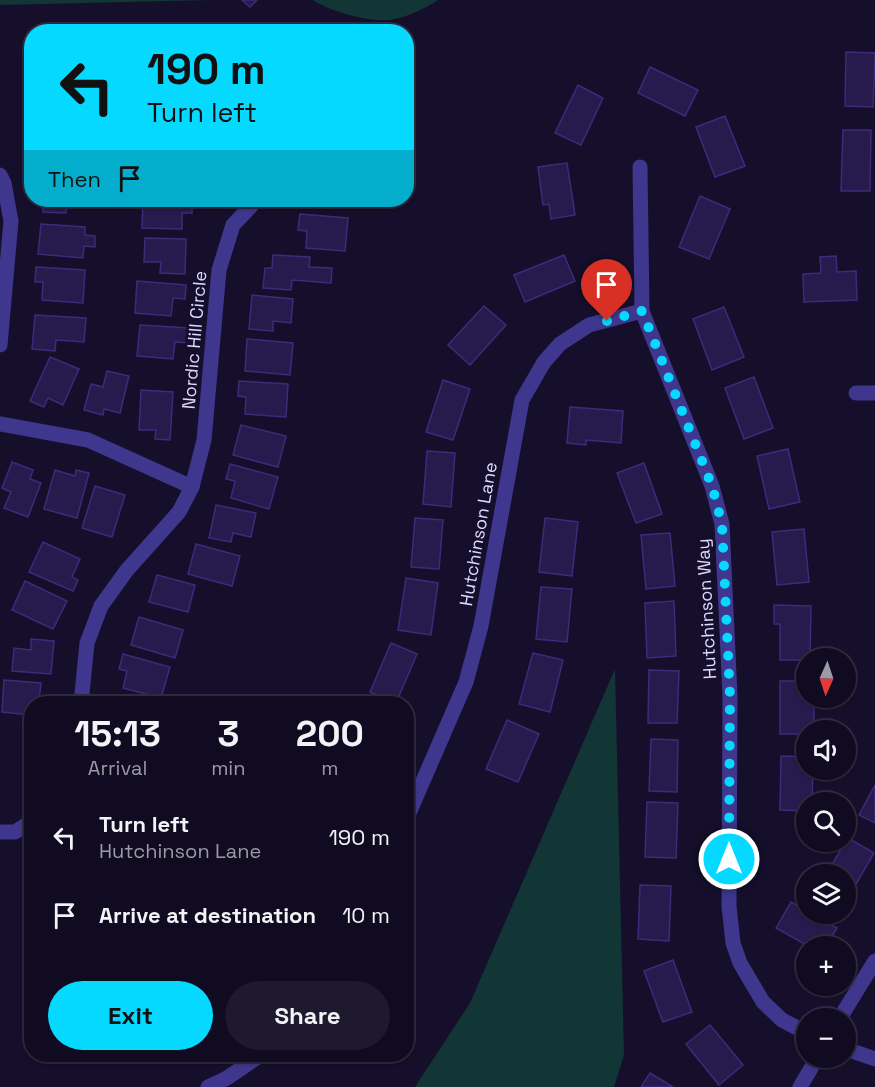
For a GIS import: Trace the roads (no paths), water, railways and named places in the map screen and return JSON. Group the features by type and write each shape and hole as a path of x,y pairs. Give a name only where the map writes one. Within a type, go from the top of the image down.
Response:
{"street":[{"name":"Hutchinson Way","path":"640,167 642,311 712,486 722,524 730,696 729,906 733,944 740,963 763,1002 782,1020 796,1027"},
{"path":"0,175 4,183 11,221 0,345"},
{"name":"Nordic Hill Circle","path":"82,696 87,643 101,606 127,570 179,512 192,487 204,440 219,270 233,225 250,207"},
{"name":"Hutchinson Lane","path":"414,802 466,682 481,626 522,400 544,362 560,344 589,326 642,311"},
{"path":"856,393 875,393"},
{"path":"0,424 88,441 192,487"},
{"path":"0,832 15,832 24,826"},
{"path":"846,1008 875,961"},
{"path":"856,1052 875,1059"},
{"path":"208,1087 227,1078 250,1062"},
{"path":"800,1087 811,1068"}]}
